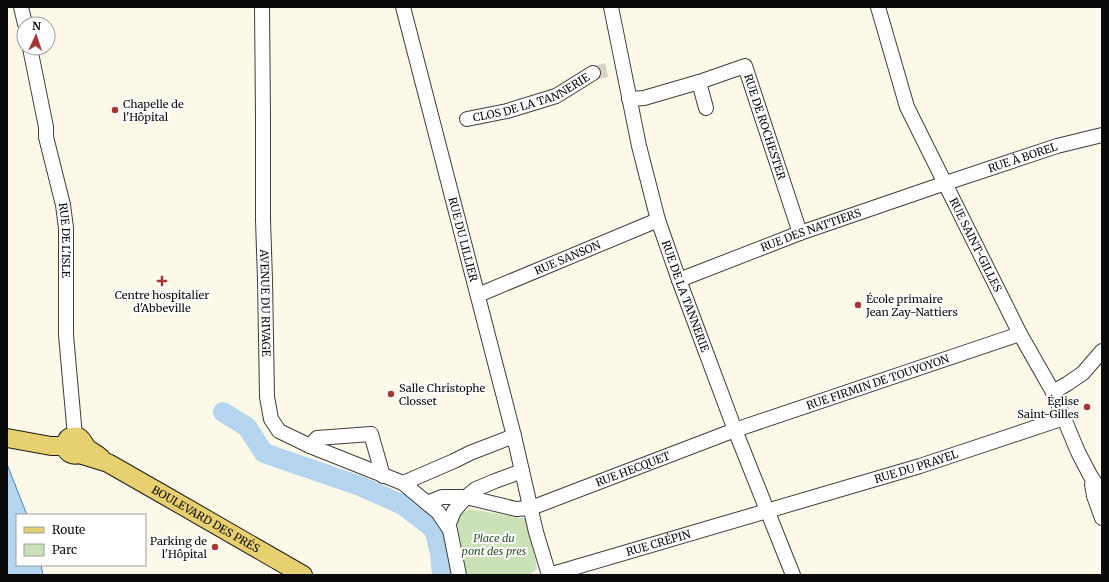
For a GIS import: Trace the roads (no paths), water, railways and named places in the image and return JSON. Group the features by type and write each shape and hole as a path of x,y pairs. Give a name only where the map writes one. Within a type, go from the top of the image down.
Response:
{"main road":[{"name":"BOULEVARD DES PRÉS","path":"8,438 51,446 76,445 303,575"}],"street":[{"name":"AVENUE DU RIVAGE","path":"262,7 263,220 268,397 271,419 279,431 310,446 403,483 438,512 448,526"},
{"name":"RUE DU LILLIER","path":"403,7 514,436 536,532 549,575"},
{"name":"RUE DE LA TANNERIE","path":"611,7 618,68 629,99 639,146 658,220 735,430 793,575"},
{"name":"RUE SAINT-GILLES","path":"878,7 907,107 1020,334 1052,392 1069,432 1096,475 1102,494"},
{"name":"RUE DE L'ISLE","path":"32,56 46,127 46,137 63,205 66,228 66,334 76,445"},
{"name":"RUE DE ROCHESTER","path":"629,99 644,98 699,82 745,66 800,233"},
{"name":"CLOS DE LA TANNERIE","path":"467,119 507,111 556,96 594,73"},
{"path":"699,82 706,108"},
{"name":"RUE À BOREL","path":"945,183 1057,146 1102,134"},
{"name":"RUE DES NATTIERS","path":"679,280 800,233 945,183"},
{"name":"RUE SANSON","path":"478,295 658,220"},
{"name":"RUE FIRMIN DE TOUVOYON","path":"735,430 1020,334"},
{"path":"1052,392 1083,373 1102,351"},
{"name":"RUE DU PRAYEL","path":"767,511 920,466 1064,418"},
{"name":"RUE HECQUET","path":"531,508 735,430"},
{"path":"310,446 317,438 371,434 383,476"},
{"path":"403,483 514,436"},
{"path":"459,575 448,526 454,511 466,497 476,489 522,471"},
{"name":"RUE SAINT-GILLES","path":"1096,475 1094,496 1102,518"},
{"path":"427,502 442,497 466,497 516,509 531,508"},
{"name":"RUE CRÉPIN","path":"549,575 767,511"}],"water":[{"path":"7,464 27,514 16,514 16,566 41,566 43,575 7,575"}],"waterway":[{"path":"223,412 247,427 264,453 360,486 403,505 434,529 440,553 442,575"}],"tunnel":[{"path":"593,73 612,69"}],"place":[{"name":"Chapelle de l'Hôpital","path":"115,110"},
{"name":"Centre hospitalier d'Abbeville","path":"162,281"},
{"name":"École primaire Jean Zay-Nattiers","path":"858,305"},
{"name":"Salle Christophe Closset","path":"391,394"},
{"name":"Église Saint-Gilles","path":"1087,407"},
{"name":"Parking de l'Hôpital","path":"215,547"}],"park label":[{"name":"Place du pont des pres","path":"494,544"}]}
